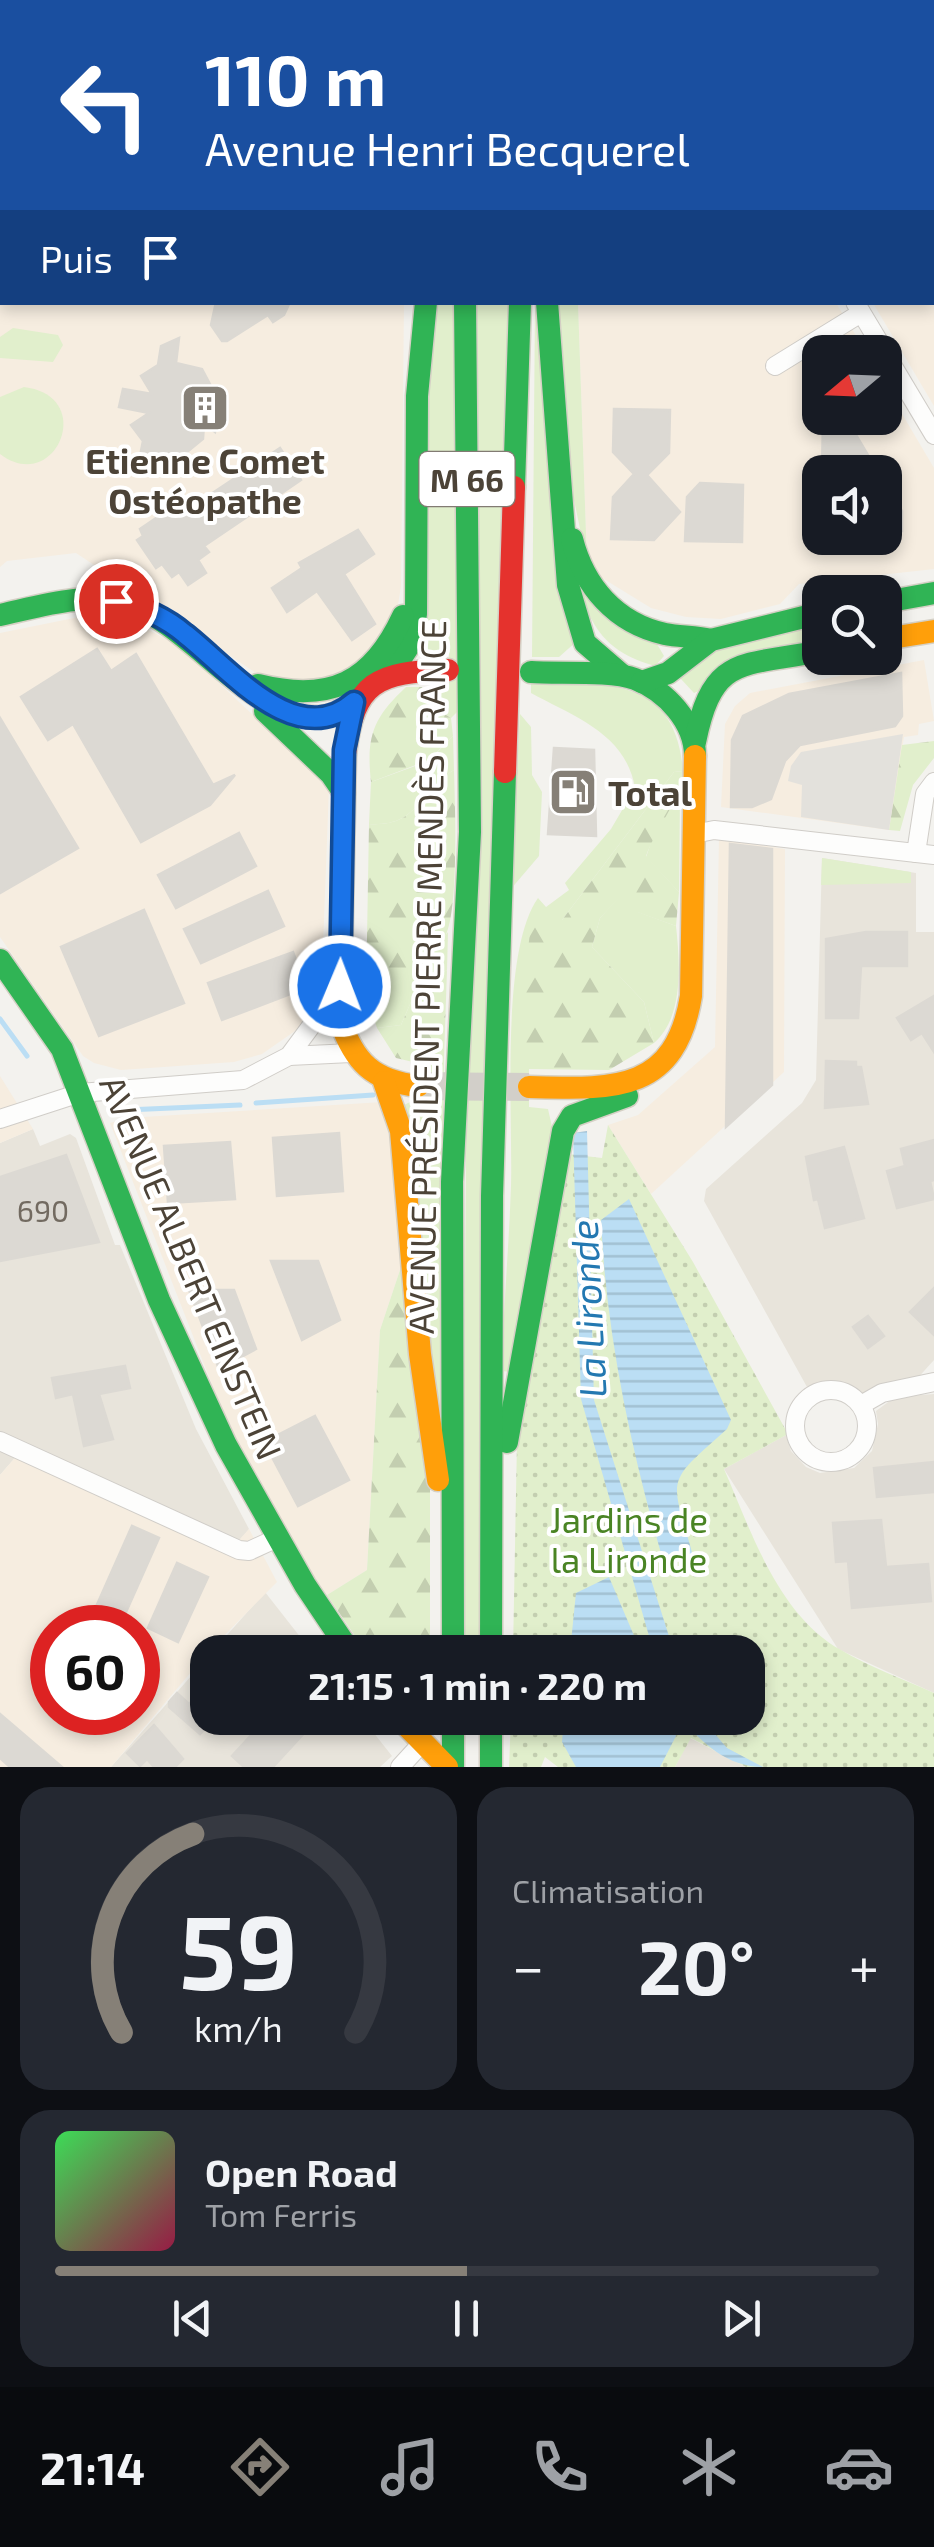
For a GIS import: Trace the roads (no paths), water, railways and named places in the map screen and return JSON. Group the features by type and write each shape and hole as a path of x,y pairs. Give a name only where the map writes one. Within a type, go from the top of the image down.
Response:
{"main road":[{"name":"M 66","path":"390,675 412,635 416,594 417,396 426,305"},
{"name":"AVENUE PRÉSIDENT PIERRE MENDÈS FRANCE","path":"453,1635 452,1182 470,832 465,305"},
{"name":"AVENUE PRÉSIDENT PIERRE MENDÈS FRANCE","path":"491,1635 492,1196 520,305"},
{"name":"M 66","path":"547,305 560,516 577,626 596,656 632,678"},
{"name":"M 66","path":"560,516 571,530 586,576 612,611 648,630 711,640"},
{"path":"238,679 302,696 324,694 352,681 376,660 416,594"},
{"path":"902,599 934,594"},
{"path":"0,615 96,598 134,605 169,622 276,708 297,717 336,715 390,675 448,670"},
{"path":"532,672 632,678 668,673 711,640 802,617"},
{"path":"902,636 934,630"},
{"path":"492,1488 503,1478 510,1417 563,1131 572,1116 632,1094 678,1044 690,1016 695,742 704,700 717,677 727,670 802,655"},
{"path":"632,678 670,700 695,742"},
{"path":"238,679 344,794"},
{"path":"354,702 346,724 340,1020 351,1053 384,1082 401,1131 420,1354 436,1449 442,1524 454,1540"},
{"name":"AVENUE ALBERT EINSTEIN","path":"0,960 62,1049 191,1375 275,1539 339,1635"},
{"path":"530,1086 610,1088 651,1075"},
{"path":"384,1082 418,1086"},
{"path":"415,1735 450,1767"},
{"path":"450,1767 451,1735"},
{"path":"490,1767 491,1735"}],"street":[{"path":"775,366 858,308 874,335"},
{"path":"902,382 934,436"},
{"path":"694,834 704,830 925,854 925,794 934,782"},
{"path":"289,1056 340,986"},
{"path":"0,1120 80,1093 244,1080 289,1056 351,1053"},
{"path":"861,1405 882,1393 934,1382"},
{"path":"828,1390 840,1392 861,1405 866,1435 852,1456 822,1461 802,1448 795,1426 808,1398 828,1390"},
{"path":"0,1442 239,1550 249,1551 275,1539"},
{"path":"400,1767 422,1743"}],"water":[{"path":"587,1131 594,1400 669,1635 649,1635 581,1399 573,1133"},
{"path":"629,1199 731,1420 727,1429 682,1473 678,1483 680,1510 693,1556 663,1560 622,1392 608,1305 601,1220"},
{"path":"609,1577 634,1635 572,1635 576,1593"},
{"path":"563,1735 676,1736 660,1767 576,1767 562,1742"},
{"path":"698,1735 716,1735 727,1748 763,1767 738,1763"}],"waterway":[{"name":"La Lironde","path":"0,1019 27,1056"},
{"name":"La Lironde","path":"256,1103 373,1095"},
{"name":"La Lironde","path":"126,1110 240,1105"}],"tunnel":[{"path":"418,1086 529,1087"}],"place":[{"name":"Etienne Comet Ostéopathe","path":"205,408"},
{"name":"Total","path":"573,792"}],"park label":[{"name":"Jardins de la Lironde","path":"629,1539"}]}
